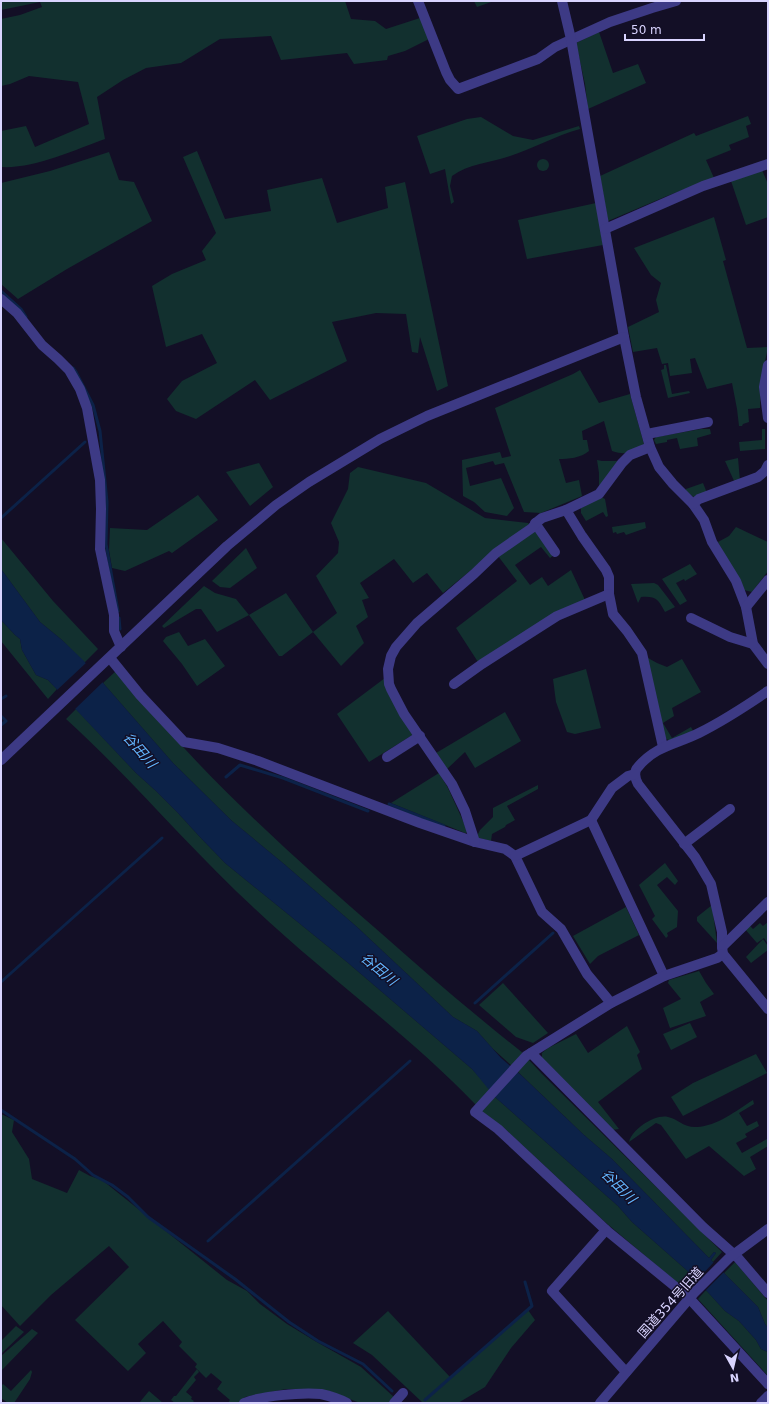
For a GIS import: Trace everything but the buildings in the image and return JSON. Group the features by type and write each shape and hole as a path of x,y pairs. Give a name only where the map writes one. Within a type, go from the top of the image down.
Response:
{"street":[{"path":"418,1 446,72 450,80 458,89 538,60 555,47 610,22 676,1"},
{"path":"562,1 571,39 624,337 636,397 650,447 659,467 664,474 693,504 704,520 712,542 736,581 746,607 753,644 768,664"},
{"path":"606,229 703,186 767,167"},
{"path":"1,299 17,313 42,346 69,370 80,390 87,408 100,480 100,549 114,615 114,631 121,647"},
{"path":"1,760 227,546 250,526 309,482 380,439 427,416 624,337"},
{"path":"768,365 764,387 768,418"},
{"path":"647,434 708,422"},
{"path":"475,842 466,810 452,784 404,714 389,684 389,660 392,654 417,623 496,553 532,528 542,518 566,510 599,494 622,463 630,455 650,447"},
{"path":"693,504 700,499 758,477 765,471 768,465"},
{"path":"566,510 610,577 609,594 613,614 642,653 663,747"},
{"path":"536,524 555,552"},
{"path":"746,607 768,580"},
{"path":"454,684 482,664 557,616 609,594"},
{"path":"691,618 730,637 753,644"},
{"path":"109,659 184,742 218,748 258,761 420,823 475,842 505,850 515,856 542,912 561,929 587,974 612,1003"},
{"path":"768,691 742,709 698,734 663,747 644,761 637,768 635,774 638,784 684,844 711,884 717,904 722,932 722,950 768,1009"},
{"path":"387,757 420,736"},
{"path":"515,856 591,820 612,788 628,776 635,774"},
{"path":"684,844 730,809"},
{"path":"591,820 664,976"},
{"path":"768,902 722,950 717,958 664,976 612,1003 529,1055 475,1112 498,1129 606,1230 691,1295 768,1384"},
{"path":"529,1055 768,1293"},
{"name":"国道354号旧道","path":"600,1403 691,1295 732,1256 768,1229"},
{"path":"606,1230 552,1291 626,1372"},
{"path":"394,1403 404,1393"},
{"path":"244,1403 266,1397 320,1394 347,1403"},
{"path":"761,1403 768,1396"}],"green space":[{"path":"1,1 345,1 351,19 375,21 386,29 420,18 429,39 405,51 388,56 387,60 354,64 347,53 281,60 271,36 220,39 181,63 146,68 123,80 97,97 105,139 40,162 14,167 1,167 1,131 26,126 35,147 89,124 78,82 29,76 1,86 1,19 20,15 42,7 40,2 1,10"},
{"path":"474,1 494,1 477,7"},
{"path":"599,32 613,73 638,64 646,83 588,109 585,84 576,43"},
{"path":"748,116 751,124 746,126 749,137 729,145 731,150 706,160 714,178 608,221 600,176 694,133 696,136"},
{"path":"481,117 513,136 533,140 579,126 580,129 516,154 472,166 458,172 452,176 450,186 454,202 451,204 445,169 430,174 417,136 467,119"},
{"path":"197,151 225,219 271,211 267,190 322,178 337,223 388,208 385,187 405,182 448,386 437,391 420,337 418,353 412,352 406,314 376,313 332,322 347,361 270,400 255,380 196,419 176,411 167,399 182,381 217,363 202,334 166,347 152,286 172,274 206,260 202,251 216,233 183,157"},
{"path":"109,152 119,180 134,182 152,221 67,269 18,299 1,284 1,183 50,171"},
{"path":"541,159 545,159 549,165 545,171 541,171 537,167 537,163"},
{"path":"762,170 768,184 768,217 746,225 731,181"},
{"path":"596,203 603,245 527,259 518,220"},
{"path":"714,217 726,260 723,261 747,348 768,347 761,381 760,408 748,409 749,422 743,424 742,426 739,426 732,383 707,389 695,358 690,359 692,373 670,376 668,363 662,364 657,348 633,352 628,327 659,312 656,300 661,283 651,275 634,248"},
{"path":"664,365 666,365 672,394 689,391 690,393 668,398 661,370 664,369"},
{"path":"580,370 599,403 630,394 644,444 625,453 612,451 604,421 582,431 583,440 587,440 589,451 578,457 559,459 566,483 579,480 582,496 541,513 524,512 504,463 495,465 493,461 466,468 470,486 501,478 514,508 507,516 485,512 474,502 463,496 462,460 500,452 502,458 511,456 495,408"},
{"path":"701,429 710,429 711,434 697,438 698,446 680,449 677,438 656,444 654,440 656,437"},
{"path":"762,429 765,429 765,449 740,451 739,442 762,440"},
{"path":"738,458 740,481 735,483 725,461"},
{"path":"597,460 618,461 599,487 599,473"},
{"path":"259,463 273,487 250,506 226,472"},
{"path":"358,467 426,483 485,518 528,523 530,525 443,593 427,573 413,583 394,559 360,583 369,598 362,600 368,617 356,626 364,643 341,666 313,632 337,613 316,576 338,553 339,542 331,523 348,489 350,473"},
{"path":"703,483 707,493 695,498 686,491 686,489"},
{"path":"198,495 218,520 172,553 169,551 125,571 112,568 109,550 110,528 147,530"},
{"path":"601,497 605,499 608,516 606,517 603,512 586,521 581,513 581,508"},
{"path":"645,522 646,528 626,535 624,532 617,534 616,532 613,533 612,527"},
{"path":"736,527 768,542 768,571 752,592 744,590 718,542 729,536"},
{"path":"535,530 554,555 550,558 541,547 515,565 530,585 542,577 548,586 571,570 585,600 478,662 456,628 517,581 498,556"},
{"path":"1,538 53,601 98,649 84,663 62,640 40,622 1,569"},
{"path":"246,548 257,568 230,588 220,587 212,581"},
{"path":"690,564 697,574 685,581 684,579 676,583 687,601 680,605 662,579"},
{"path":"654,583 658,585 675,607 665,612 656,599 650,597 641,597 638,603 631,584"},
{"path":"204,586 215,593 236,599 249,615 217,632 201,609 196,609 164,628 162,626"},
{"path":"286,593 313,632 282,656 279,656 249,615"},
{"path":"1,620 20,639 22,650 36,675 48,680 57,689 48,699 1,641"},
{"path":"179,632 188,646 205,639 225,666 197,686 182,664 163,641 166,637"},
{"path":"648,658 667,667 682,659 701,692 672,708 674,716 663,723 672,738 691,727 693,731 670,741 665,738 646,661"},
{"path":"586,669 601,728 575,734 567,732 556,702 553,679"},
{"path":"117,670 177,741 277,841 434,980 523,1053 512,1066 492,1048 477,1031 453,1017 357,927 232,821 173,763 103,683"},
{"path":"385,678 414,734 369,762 337,714"},
{"path":"76,709 136,773 178,813 225,863 347,962 472,1069 490,1089 476,1105 395,1029 281,933 206,862 114,765 66,719"},
{"path":"505,712 521,741 475,768 465,752 446,770 436,753"},
{"path":"439,773 448,788 468,832 465,833 391,803"},
{"path":"538,785 538,789 507,806 515,820 492,834 491,841 479,838 477,836 480,830 493,817 493,808"},
{"path":"665,863 678,881 675,885 667,877 657,885 678,911 677,927 667,933 668,936 666,938 652,919 655,916 639,885"},
{"path":"712,905 717,943 697,921 697,917"},
{"path":"626,907 639,935 598,956 590,964 573,936"},
{"path":"768,922 768,944 764,938 757,943 744,928 749,925 753,929 760,923 763,926"},
{"path":"763,939 768,946 768,950 751,963 746,957"},
{"path":"699,971 714,994 700,1002 706,1016 670,1028 663,1008 681,999 668,983 669,980"},
{"path":"503,983 548,1033 533,1043 516,1037 479,1005"},
{"path":"690,1023 697,1037 671,1050 663,1034"},
{"path":"627,1026 640,1052 637,1055 642,1069 598,1102 619,1129 612,1130 542,1059 542,1053 548,1048 576,1034 588,1053"},
{"path":"756,1054 767,1073 683,1116 671,1097 693,1083"},
{"path":"528,1059 722,1252 713,1262 711,1260 716,1253 714,1252 709,1258 612,1159 584,1135 518,1072"},
{"path":"495,1097 618,1206 632,1222 691,1274 686,1281 693,1277 696,1280 686,1290 605,1222 504,1128 481,1111"},
{"path":"753,1100 754,1104 739,1113 747,1126 757,1121 759,1126 745,1134 747,1137 736,1143 742,1153 767,1139 768,1146 750,1157 756,1169 744,1176 709,1146 686,1159 661,1125 656,1123 629,1142 631,1137 639,1128 651,1120 668,1117 692,1127 704,1126 719,1121"},
{"path":"1,1114 14,1120 12,1132 29,1159 32,1179 67,1193 79,1170 102,1180 227,1280 247,1291 260,1304 287,1324 361,1367 395,1398 388,1403 360,1403 329,1391 312,1389 286,1389 245,1397 239,1403 228,1403 230,1400 217,1389 222,1382 211,1373 206,1378 195,1367 197,1364 179,1346 182,1342 163,1321 138,1344 146,1353 128,1371 75,1320 129,1267 109,1246 51,1295 20,1326 1,1305"},
{"path":"735,1262 768,1301 768,1328 758,1307 724,1273"},
{"path":"706,1290 725,1311 739,1321 756,1340 761,1349 768,1352 768,1376 698,1299"},
{"path":"528,1310 535,1320 511,1348 485,1387 458,1403 423,1403 372,1355 353,1343 388,1311 450,1377"},
{"path":"16,1326 24,1332 1,1354 1,1341"},
{"path":"32,1329 38,1333 1,1371 1,1356"},
{"path":"197,1369 199,1372 194,1377 196,1380 186,1392 194,1401 192,1403 175,1403 171,1400 174,1396 176,1396"},
{"path":"31,1370 32,1372 30,1379 14,1403 8,1403 1,1398 1,1386 3,1384 11,1391"},
{"path":"149,1391 163,1403 139,1403"}],"water":[{"name":"谷田川","path":"1,569 40,622 83,660 173,763 232,821 357,927 453,1017 477,1031 501,1058 612,1159 709,1258 714,1252 716,1253 711,1260 758,1307 768,1328 768,1352 761,1349 756,1340 739,1321 725,1311 694,1277 688,1283 686,1281 691,1274 632,1222 618,1206 495,1097 472,1069 347,962 225,863 178,813 136,773 48,680 36,675 22,650 20,639 1,620"}],"pier":[{"path":"87,662 104,681 74,710 56,691"},
{"path":"715,1261 725,1271 705,1291 695,1282"}],"waterway":[{"path":"1,291 21,309 26,317"},
{"path":"73,368 93,405 100,431 107,502 106,544 118,611"},
{"path":"1,518 85,442"},
{"path":"119,618 120,629"},
{"path":"1,699 6,696"},
{"path":"1,716 6,721 1,725"},
{"path":"226,777 240,765 283,778 368,811"},
{"path":"389,804 444,826"},
{"path":"1,982 162,838"},
{"path":"475,1003 553,933"},
{"path":"208,1241 410,1061"},
{"path":"1,1110 75,1159 93,1175 112,1185 128,1197 148,1217 235,1279 289,1322 318,1341 363,1364 392,1391"},
{"path":"425,1400 532,1306 525,1282"}]}
